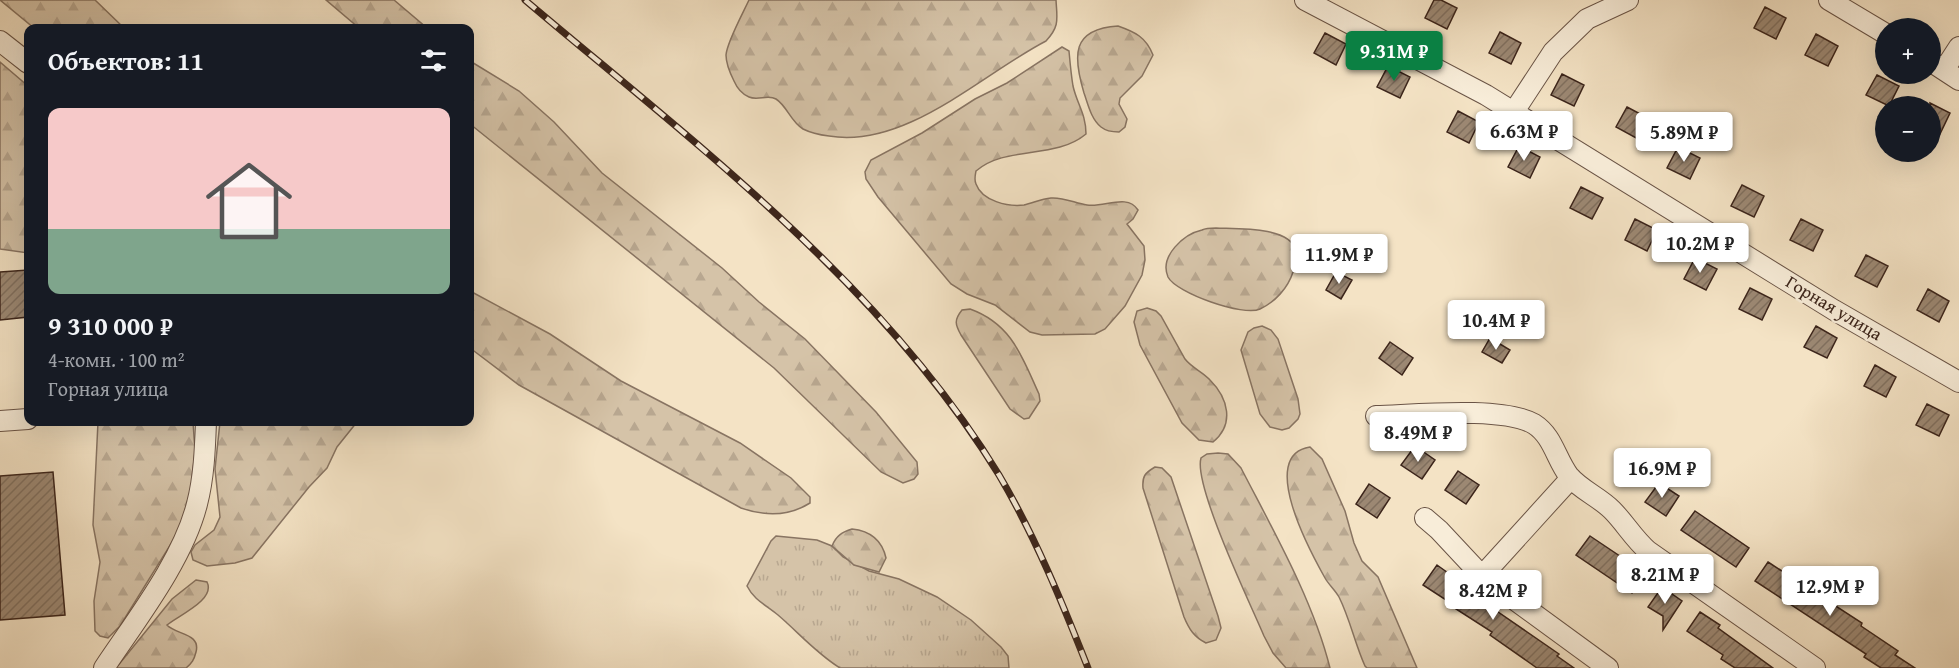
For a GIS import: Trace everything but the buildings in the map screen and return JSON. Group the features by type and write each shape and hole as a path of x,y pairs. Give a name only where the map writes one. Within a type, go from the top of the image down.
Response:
{"street":[{"name":"Горная улица","path":"1305,0 1486,95 1834,310 1959,382"},
{"path":"1513,113 1553,52 1587,19 1628,0"},
{"path":"1829,0 1875,27"},
{"path":"0,41 24,60"},
{"path":"1945,70 1959,47"},
{"path":"1376,416 1481,413 1512,416 1536,425 1553,445 1571,478 1611,508 1635,540 1815,668"},
{"path":"0,421 24,420"},
{"path":"104,668 172,563 189,531 203,477 206,426"},
{"path":"1482,576 1571,478"},
{"path":"1425,518 1482,576 1608,668"}],"green space":[{"path":"0,0 95,0 120,24 29,24"},
{"path":"326,0 394,0 422,24 354,24"},
{"path":"749,0 1056,0 1057,17 1054,31 1046,41 942,106 886,131 858,137 829,136 803,129 776,99 749,97 737,86 728,68 726,55 732,35"},
{"path":"1118,26 1139,36 1153,55 1142,76 1120,98 1119,104 1127,119 1125,127 1119,132 1103,128 1092,116 1078,67 1079,47 1084,39 1103,28"},
{"path":"1062,47 1069,51 1073,86 1085,121 1086,134 1060,147 1001,158 988,163 976,171 975,181 984,195 1003,204 1024,205 1056,198 1087,205 1128,202 1138,210 1127,224 1144,246 1145,260 1142,275 1125,306 1105,329 1095,334 1042,335 1030,332 995,305 967,294 951,284 878,197 866,179 865,172 871,160 922,133 975,99 1007,83"},
{"path":"0,62 24,83 24,252 0,249"},
{"path":"474,63 519,91 554,122 602,173 722,268 805,339 876,412 917,462 918,474 914,479 903,483 881,472 774,368 474,127"},
{"path":"1216,228 1260,230 1273,233 1291,242 1297,252 1293,272 1284,289 1271,303 1252,311 1226,307 1184,290 1168,277 1167,261 1175,247 1195,232"},
{"path":"474,293 550,334 621,381 740,443 791,478 810,497 810,503 793,511 776,514 758,513 741,508 519,385 474,351"},
{"path":"1147,308 1156,311 1161,316 1185,359 1207,377 1225,403 1224,427 1213,442 1199,440 1182,423 1140,345 1134,322 1137,311"},
{"path":"970,309 996,323 1014,343 1021,355 1040,401 1029,418 1024,419 1010,409 961,335 957,319 962,310"},
{"path":"1262,326 1271,330 1278,339 1298,399 1300,414 1298,419 1289,428 1282,430 1270,427 1260,414 1241,350 1248,332"},
{"path":"98,426 193,426 195,451 191,489 179,531 120,626 108,638 100,636 95,631 94,601 100,562 93,525"},
{"path":"220,426 354,426 337,447 327,468 252,558 235,563 207,566 193,560 191,552 195,545 214,530 220,517 215,469"},
{"path":"1310,447 1322,459 1345,511 1362,561 1378,577 1417,668 1367,668 1365,666 1343,605 1309,548 1292,506 1288,485 1288,467 1295,454"},
{"path":"1207,454 1228,454 1241,468 1303,591 1323,642 1330,668 1286,668 1273,653 1264,636 1225,546 1206,493 1201,472 1201,458"},
{"path":"1155,467 1162,468 1171,477 1218,616 1221,628 1216,640 1206,643 1198,638 1184,617 1143,488 1145,475"},
{"path":"852,529 870,534 882,546 886,558 879,572 854,565 832,546 840,535"},
{"path":"776,536 817,540 832,546 843,557 869,571 899,579 937,597 971,620 1001,647 1008,656 1009,668 840,668 757,599 747,586 771,541"},
{"path":"196,580 207,582 206,595 194,607 167,625 195,641 196,652 190,665 186,668 116,668 172,599"}],"railway":[{"path":"525,0 782,219 842,278 899,340 952,405 999,475 1036,545 1088,668"}]}
